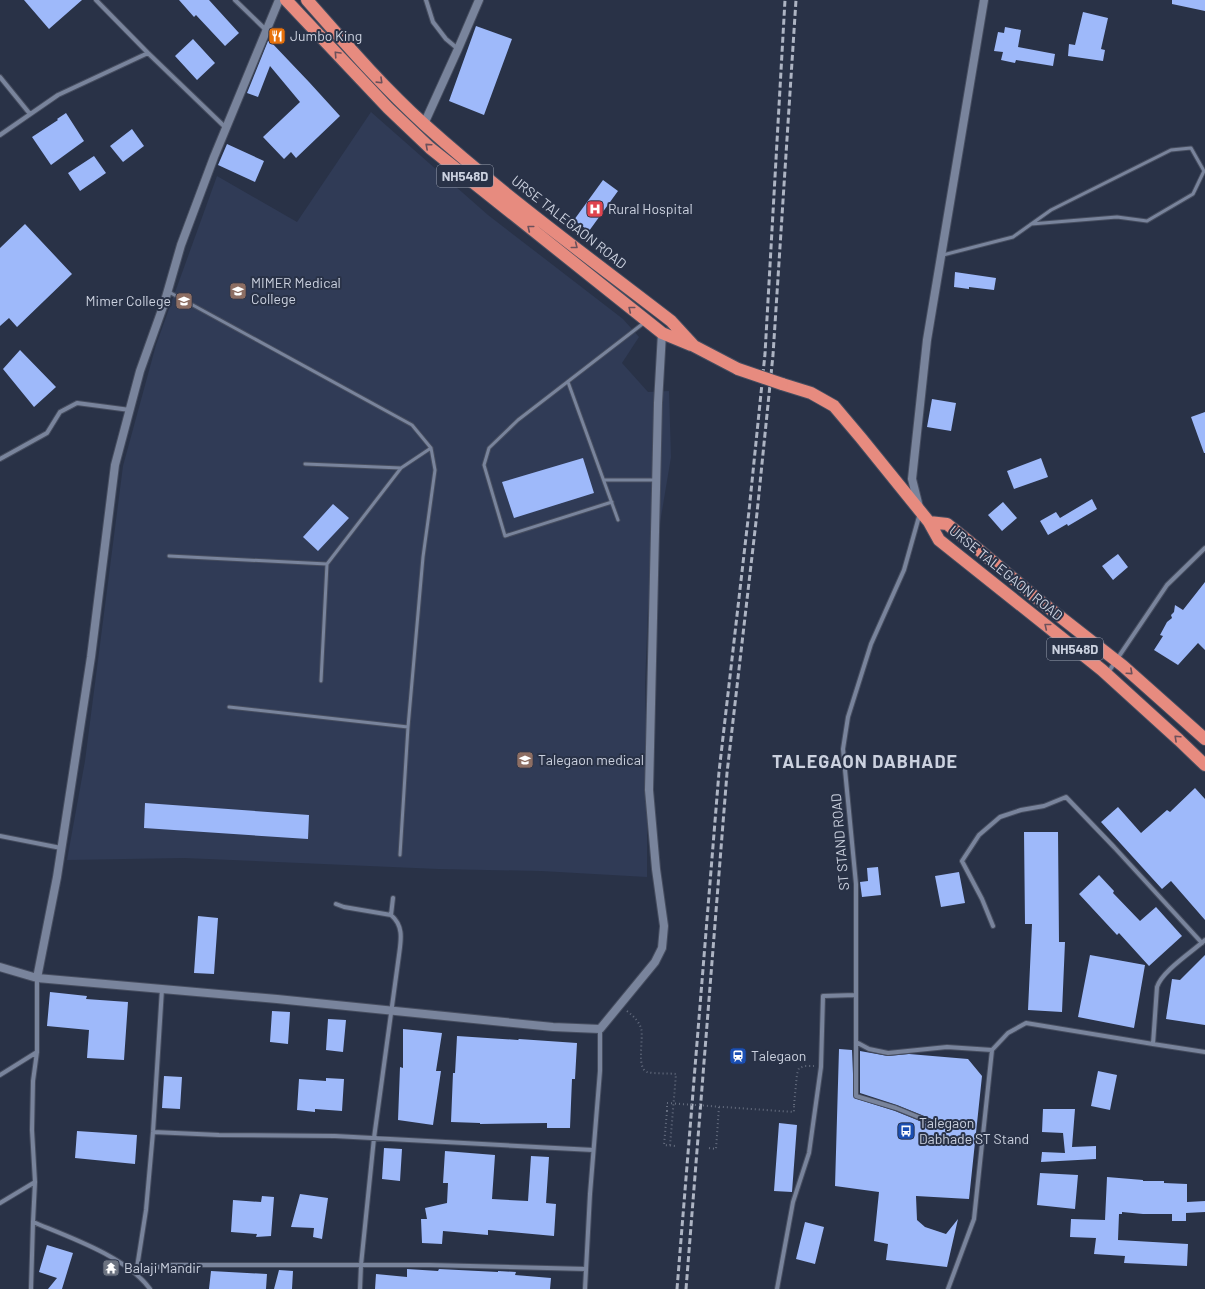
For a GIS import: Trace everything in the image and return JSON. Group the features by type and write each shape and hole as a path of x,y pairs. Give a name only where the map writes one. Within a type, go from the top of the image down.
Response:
{"highway":[{"name":"URSE TALEGAON ROAD","path":"286,0 388,108 430,148 662,333"},
{"name":"URSE TALEGAON ROAD","path":"307,0 368,69 424,124 540,220 671,320 694,346 738,369 811,393 834,406 929,522 939,540 1107,675 1205,765"},
{"name":"NH548D","path":"662,333 694,346"},
{"name":"NH548D","path":"929,522 947,524 1116,660 1205,740"}],"street":[{"path":"96,0 226,129"},
{"path":"235,0 266,30"},
{"path":"31,1289 35,1182 32,1130 33,1081 37,1052 37,978 62,848 91,657 115,465 140,371 181,246 226,129 279,0"},
{"path":"426,0 433,22 446,39 458,49"},
{"path":"424,124 479,0"},
{"path":"920,512 912,479 927,340 984,0"},
{"path":"0,135 58,95 148,53"},
{"path":"0,77 30,114"},
{"path":"585,1289 600,1071 600,1029 655,962 662,948 664,926 649,790 658,403 662,333"},
{"path":"0,459 47,433 60,412 77,403 130,410"},
{"name":"ST STAND ROAD","path":"920,512 904,570 871,644 848,717 843,749 856,884 856,1096 896,1108 938,1125"},
{"path":"1107,675 1168,585 1205,548"},
{"path":"993,926 982,899 962,861 979,835 1000,817 1021,810 1044,806 1066,797 1204,941 1167,972 1159,981 1157,987 1153,1044"},
{"path":"0,836 62,848"},
{"path":"391,915 393,898"},
{"path":"336,904 344,907 391,915 400,926 401,937 374,1138 361,1265 360,1289"},
{"path":"0,967 37,978 162,988 553,1027 600,1029"},
{"path":"136,1274 146,1210 153,1132 162,988"},
{"path":"777,1289 793,1202 809,1153 821,1066 823,996 856,995"},
{"path":"948,1289 974,1219 992,1050 1008,1033 1026,1023 1205,1052"},
{"path":"856,1042 869,1049 888,1053 947,1047 992,1050"},
{"path":"0,1076 37,1052"},
{"path":"153,1132 219,1135 335,1136 594,1150"},
{"path":"0,1203 35,1182"},
{"path":"33,1222 120,1261 143,1280 150,1289"},
{"path":"136,1274 165,1265 361,1265 586,1268"}],"lane":[{"path":"941,255 1013,237 1031,224 1051,210 1171,150 1191,148 1204,171 1193,194 1146,221 1117,217 1031,224"},
{"path":"167,292 412,425 431,448 435,470 423,557 408,727 400,855"},
{"path":"612,502 505,536 484,465 489,448 518,420 646,321"},
{"path":"568,382 618,520"},
{"path":"321,681 327,564 401,468 431,448"},
{"path":"305,464 401,468"},
{"path":"604,480 656,480"},
{"path":"168,556 327,564"},
{"path":"229,707 408,727"}],"path":[{"path":"620,1005 634,1016 641,1028 641,1064 643,1069 648,1072 676,1074 670,1146"},
{"path":"676,1146 664,1145 667,1103 794,1112 796,1074 799,1068 805,1066 821,1066"},
{"path":"708,1148 716,1149 719,1107"}],"shaded area":[{"path":"371,112 488,215 623,319 639,337 622,363 648,392 669,391 671,457 648,609 645,684 647,877 541,871 438,869 184,858 67,860 85,761 123,466 156,345 217,176 297,222"}],"building":[{"path":"24,0 82,0 49,29"},
{"path":"179,0 209,0 239,33 225,46 196,15 194,17"},
{"path":"1172,0 1205,0 1205,11 1172,4"},
{"path":"1083,12 1108,18 1101,49 1105,50 1103,61 1068,56 1069,44 1075,45"},
{"path":"476,26 512,39 484,115 449,101"},
{"path":"1005,27 1021,30 1018,47 1055,54 1053,66 1016,60 1015,63 1001,60 1003,52 994,51 998,32 1004,33"},
{"path":"193,39 215,63 197,80 175,56"},
{"path":"268,41 270,41 340,116 296,158 291,152 284,159 263,137 300,102 270,66 258,97 247,93"},
{"path":"66,113 84,141 51,165 32,137"},
{"path":"132,129 144,146 123,162 110,146"},
{"path":"227,144 264,161 255,182 218,165"},
{"path":"94,156 106,173 80,191 68,173"},
{"path":"603,180 618,191 589,231 574,220"},
{"path":"25,224 72,274 17,327 9,318 0,326 0,248"},
{"path":"955,272 996,278 994,290 954,287"},
{"path":"20,350 56,387 34,407 3,369"},
{"path":"932,399 956,403 951,431 927,427"},
{"path":"1205,412 1205,453 1204,453 1191,417"},
{"path":"583,458 594,493 514,518 502,482"},
{"path":"1041,458 1048,477 1014,489 1007,471"},
{"path":"1092,499 1097,509 1068,526 1067,524 1048,535 1040,521 1056,512 1060,518"},
{"path":"1003,502 1017,518 1002,531 988,515"},
{"path":"333,504 349,518 318,551 303,537"},
{"path":"1118,554 1128,567 1113,580 1102,566"},
{"path":"1205,582 1205,650 1198,643 1178,665 1154,650 1163,636 1160,635 1167,622 1172,618 1171,615 1174,612 1175,605 1183,610"},
{"path":"1195,788 1205,799 1205,920 1171,881 1162,889 1101,822 1118,807 1141,833 1167,810 1170,812"},
{"path":"145,803 309,815 308,839 144,828"},
{"path":"1024,832 1058,832 1059,942 1065,942 1062,1012 1028,1010 1032,924 1025,924"},
{"path":"878,867 881,895 862,897 860,882 868,881 867,868"},
{"path":"959,872 965,903 941,907 935,876"},
{"path":"1099,875 1114,891 1113,893 1140,921 1156,907 1182,936 1149,966 1119,933 1117,935 1079,894"},
{"path":"198,916 218,918 214,974 194,973"},
{"path":"1090,955 1145,965 1134,1028 1078,1017"},
{"path":"1205,955 1205,1025 1166,1019 1172,979 1180,980"},
{"path":"50,992 87,996 86,999 128,1002 124,1060 87,1058 89,1030 47,1026"},
{"path":"272,1011 290,1012 288,1044 270,1042"},
{"path":"328,1019 346,1020 343,1052 326,1050"},
{"path":"403,1029 442,1033 436,1071 441,1071 433,1125 398,1120 400,1067 403,1068"},
{"path":"457,1036 577,1043 575,1079 572,1079 570,1128 547,1128 547,1123 480,1124 451,1122 453,1073 455,1073"},
{"name":"Talegaon Dabhade ST Stand","path":"839,1049 852,1050 854,1098 895,1111 937,1128 940,1128 941,1126 939,1122 897,1105 860,1093 860,1051 888,1056 909,1054 968,1059 982,1076 969,1199 916,1196 917,1220 925,1227 946,1234 958,1219 947,1267 886,1260 888,1244 874,1241 879,1192 835,1186"},
{"path":"1098,1071 1117,1075 1110,1110 1091,1106"},
{"path":"164,1076 182,1077 180,1109 162,1108"},
{"path":"326,1078 344,1079 342,1111 315,1109 315,1112 297,1110 299,1079 326,1081"},
{"path":"1043,1109 1075,1109 1072,1147 1096,1146 1096,1159 1041,1162 1042,1152 1065,1153 1063,1133 1042,1132"},
{"path":"779,1123 797,1125 792,1192 774,1191"},
{"path":"77,1131 137,1135 135,1164 75,1158"},
{"path":"384,1148 402,1149 400,1181 382,1179"},
{"path":"445,1151 495,1155 492,1199 528,1201 531,1156 549,1157 546,1203 556,1204 554,1236 488,1230 488,1235 443,1231 442,1244 422,1243 421,1219 427,1219 425,1208 447,1203 448,1183 443,1183"},
{"path":"1040,1173 1078,1175 1075,1209 1037,1205"},
{"path":"1107,1177 1187,1184 1187,1202 1205,1201 1205,1212 1186,1213 1186,1221 1172,1221 1172,1214 1122,1212 1122,1214 1119,1214 1118,1240 1188,1244 1187,1266 1124,1263 1125,1256 1094,1254 1096,1238 1070,1237 1071,1219 1105,1220"},
{"path":"300,1194 328,1198 322,1239 313,1237 314,1228 291,1227"},
{"path":"262,1196 274,1197 271,1236 256,1237 257,1234 231,1232 233,1200 261,1202"},
{"path":"805,1222 824,1227 815,1264 796,1259"},
{"path":"47,1245 73,1253 62,1289 48,1289 57,1278 39,1272"},
{"path":"407,1269 516,1272 515,1275 551,1278 550,1289 375,1289 376,1274 407,1277"},
{"path":"279,1270 293,1271 292,1289 274,1289"},
{"path":"211,1271 267,1274 266,1289 209,1289"}],"railway":[{"path":"677,1289 719,772 749,511 765,354 785,0"},
{"path":"686,1289 727,773 757,513 773,355 796,0"}],"place":[{"name":"Jumbo King","path":"277,36"},
{"name":"Rural Hospital","path":"595,209"},
{"name":"MIMER Medical College","path":"238,291"},
{"name":"Mimer College","path":"184,301"},
{"name":"Talegaon medical","path":"525,760"},
{"name":"Talegaon","path":"738,1056"},
{"name":"Talegaon Dabhade ST Stand","path":"906,1131"},
{"name":"Balaji Mandir","path":"111,1268"}],"district":[{"name":"TALEGAON DABHADE","path":"865,762"}]}
